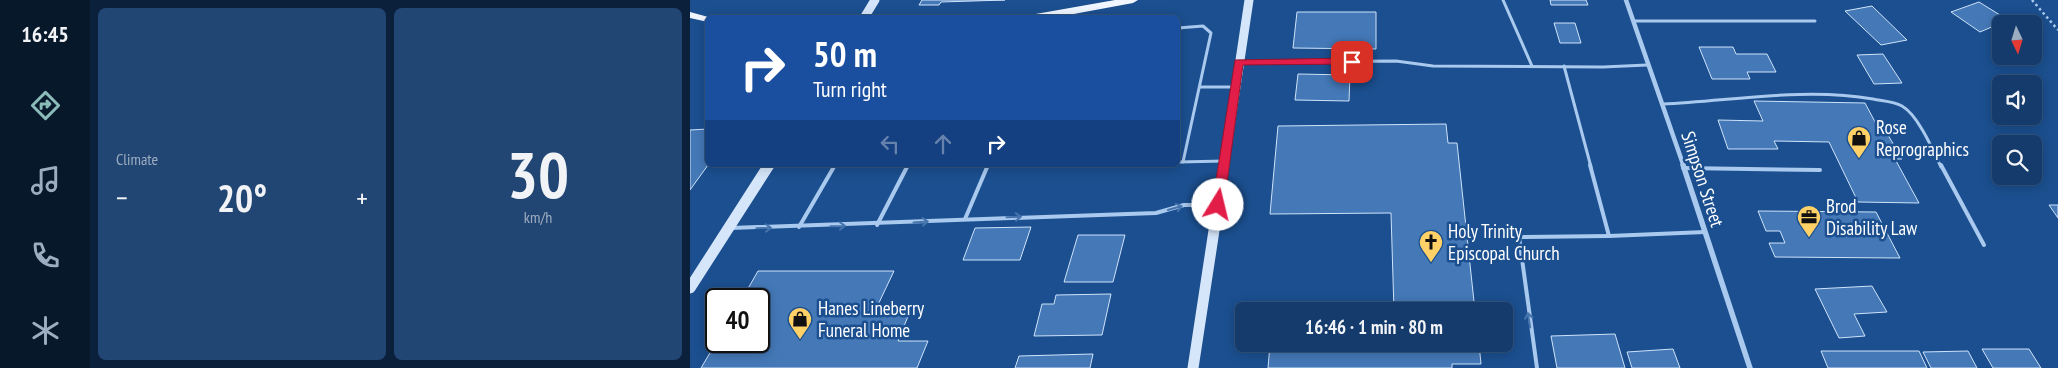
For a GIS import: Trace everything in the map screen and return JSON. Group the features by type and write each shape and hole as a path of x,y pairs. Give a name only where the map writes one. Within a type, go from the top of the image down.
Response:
{"main road":[{"path":"1046,15 1133,0"},
{"path":"690,15 705,18"}],"street":[{"path":"866,15 875,0"},
{"path":"1193,368 1236,87 1238,62 1249,0"},
{"name":"Simpson Street","path":"1626,0 1750,368"},
{"path":"690,288 768,167"}],"lane":[{"path":"1503,0 1532,66"},
{"path":"1634,21 1815,22"},
{"path":"1180,28 1203,26 1211,33 1184,162"},
{"path":"1238,62 1396,61 1433,66 1603,67 1647,65"},
{"path":"1564,66 1609,236"},
{"path":"1200,87 1236,87"},
{"path":"1662,104 1712,102 1767,95 1856,96 1894,103 1909,112 1919,125 1984,245"},
{"path":"1180,162 1225,161"},
{"path":"799,227 834,167"},
{"path":"877,225 907,167"},
{"path":"965,219 987,167"},
{"path":"1683,168 1820,170"},
{"path":"728,228 877,225 965,219 1156,213 1184,205 1218,205"},
{"path":"1537,368 1519,237 1705,232"}],"path":[{"path":"2032,0 2058,30"}],"building":[{"path":"922,0 1005,0 941,2 939,5 919,5"},
{"path":"1550,0 1586,0 1588,5 1551,5"},
{"path":"1979,2 2000,15 1992,15 1992,27 1980,32 1951,12"},
{"path":"1872,6 1907,40 1881,45 1845,11"},
{"path":"1297,12 1376,12 1376,49 1293,48"},
{"path":"1554,23 1575,23 1581,43 1560,43"},
{"path":"1699,47 1733,47 1736,54 1767,54 1776,72 1747,72 1750,79 1712,79"},
{"path":"1883,54 1902,83 1874,84 1857,55"},
{"path":"1298,74 1350,75 1349,101 1295,100"},
{"path":"1754,101 1865,103 1882,135 1888,135 1902,159 1895,159 1919,203 1858,202 1829,142 1774,141 1778,149 1728,149 1718,120 1763,121"},
{"name":"Holy Trinity Episcopal Church","path":"1446,124 1448,143 1457,143 1474,302 1394,302 1391,213 1270,214 1278,126"},
{"path":"705,129 705,167 707,167 690,190 690,130"},
{"path":"2049,205 2058,205 2058,218"},
{"path":"1758,211 1876,212 1900,258 1775,257 1769,243 1785,243 1780,231 1766,231"},
{"path":"1031,227 1020,260 963,260 975,228"},
{"path":"1078,235 1125,235 1113,282 1064,282"},
{"path":"758,271 894,271 876,309 911,309 898,341 928,341 917,368 701,368 710,353 770,353 770,288 748,288"},
{"path":"1872,286 1887,312 1854,314 1865,336 1839,338 1815,289"},
{"path":"1111,294 1102,335 1034,336 1042,304 1054,304 1056,295"},
{"path":"1615,334 1625,368 1557,368 1551,336"},
{"path":"1673,349 1680,368 1632,368 1627,352"},
{"path":"1982,349 2029,349 2041,368 1993,368"},
{"path":"1821,351 1919,351 1927,368 1828,368"},
{"path":"1968,351 1977,368 1931,368 1923,352"},
{"path":"1269,352 1480,352 1481,364 1452,364 1452,368 1268,368"},
{"path":"1093,354 1090,368 1015,368 1019,356"}],"place":[{"name":"Rose Reprographics","path":"1859,159"},
{"name":"Brod Disability Law","path":"1809,238"},
{"name":"Holy Trinity Episcopal Church","path":"1431,263"},
{"name":"Hanes Lineberry Funeral Home","path":"800,340"}],"route":[{"path":"1218,205 1238,62 1352,62"}]}
